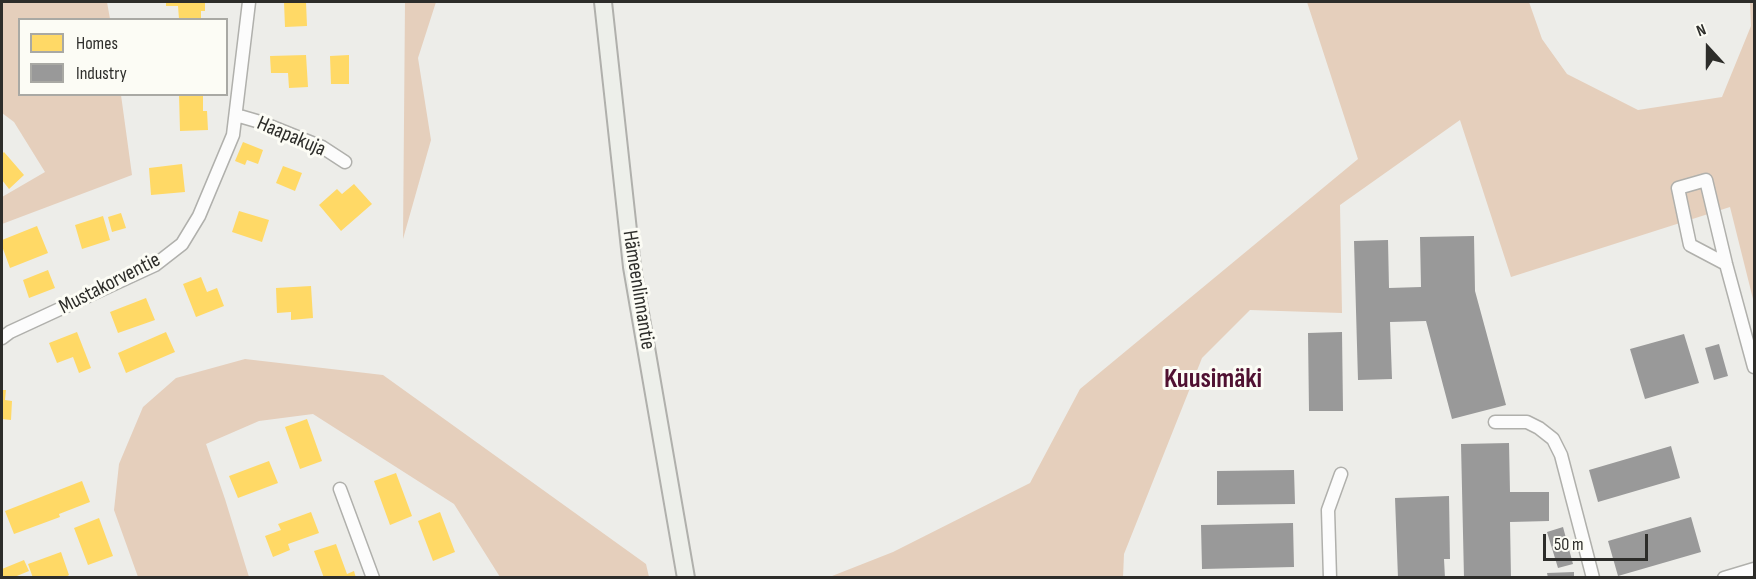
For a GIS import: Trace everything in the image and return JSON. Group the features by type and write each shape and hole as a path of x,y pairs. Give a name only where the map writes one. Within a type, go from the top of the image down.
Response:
{"main road":[{"name":"Hämeenlinnantie","path":"603,2 632,267 686,578"}],"street":[{"name":"Mustakorventie","path":"2,338 10,332 155,265 182,244 199,216 233,135 249,2"},
{"name":"Haapakuja","path":"236,115 260,122 322,147 345,162"},
{"path":"1726,264 1690,245 1678,188 1706,180 1726,264 1755,367"},
{"path":"1495,422 1527,422 1553,439 1561,455 1593,578"},
{"path":"1330,578 1328,510 1341,474"},
{"path":"340,489 373,578"},
{"path":"1724,578 1755,569"}],"shaded area":[{"path":"2,2 107,2 110,18 18,18 18,96 121,96 132,175 2,224 2,197 45,172 14,122 2,113"},
{"path":"405,2 436,2 418,58 431,140 403,239"},
{"path":"1307,2 1529,2 1542,39 1567,74 1638,110 1722,97 1751,26 1750,2 1754,2 1754,303 1730,207 1511,277 1460,120 1340,205 1342,313 1250,310 1202,358 1124,554 1123,577 827,578 893,552 1030,483 1080,389 1358,159"},
{"path":"245,359 383,375 646,564 649,577 500,577 454,504 313,414 259,421 206,444 249,577 138,577 114,510 119,464 143,407 176,378"}],"building: Homes":[{"path":"166,2 205,2 205,11 201,11 201,18 179,18 178,6 166,6"},
{"path":"284,2 306,2 307,26 285,27"},
{"path":"306,55 308,87 289,88 288,73 271,73 270,56"},
{"path":"349,55 349,84 331,84 330,56"},
{"path":"179,96 203,96 203,111 207,111 208,130 180,131"},
{"path":"243,142 263,150 258,164 247,160 245,165 235,161"},
{"path":"4,152 24,175 9,189 2,180 2,154"},
{"path":"182,164 185,192 151,195 149,168"},
{"path":"283,166 302,173 295,191 276,183"},
{"path":"354,184 372,204 341,231 319,205 337,189 342,194"},
{"path":"239,211 269,220 262,242 232,232"},
{"path":"121,213 126,228 112,232 108,217"},
{"path":"103,216 110,240 82,249 75,225"},
{"path":"37,226 48,253 10,268 2,240"},
{"path":"48,270 55,288 29,298 23,280"},
{"path":"201,277 207,292 217,288 224,306 196,317 183,284"},
{"path":"311,286 313,318 291,320 291,312 277,313 276,288"},
{"path":"146,298 155,320 118,333 110,312"},
{"path":"77,332 91,368 79,373 73,357 57,363 49,343"},
{"path":"166,332 175,352 126,373 118,353"},
{"path":"2,390 6,390 5,400 12,401 11,420 2,419"},
{"path":"307,419 322,461 300,469 285,427"},
{"path":"269,461 278,483 238,498 229,476"},
{"path":"396,473 412,516 390,525 374,481"},
{"path":"82,481 90,502 59,514 60,517 14,534 5,511"},
{"path":"311,512 319,533 288,544 290,550 273,557 265,536 281,530 278,524"},
{"path":"440,512 455,552 433,561 418,521"},
{"path":"99,518 113,556 88,565 74,528"},
{"path":"336,544 347,574 354,571 356,578 324,578 314,551"},
{"path":"61,552 69,575 64,578 33,578 28,564"},
{"path":"24,560 29,571 12,578 2,578 2,569"}],"building: Industry":[{"path":"1474,236 1475,291 1506,405 1452,419 1426,321 1390,322 1392,379 1358,380 1354,241 1388,240 1389,288 1421,287 1420,237"},
{"path":"1342,332 1343,411 1309,411 1308,333"},
{"path":"1684,334 1699,383 1645,399 1630,349"},
{"path":"1719,344 1728,376 1714,380 1705,348"},
{"path":"1509,443 1510,492 1549,492 1549,521 1510,522 1511,578 1464,578 1461,444"},
{"path":"1671,446 1680,478 1598,502 1589,470"},
{"path":"1294,470 1295,504 1217,505 1217,471"},
{"path":"1449,496 1450,559 1444,559 1445,578 1398,578 1395,498"},
{"path":"1691,517 1701,552 1618,576 1608,541"},
{"path":"1293,523 1294,567 1202,569 1201,525"},
{"path":"1563,527 1573,564 1558,568 1547,532"},
{"path":"1574,572 1574,578 1548,578 1547,573"}],"district":[{"name":"Kuusimäki","path":"1213,380"}]}
